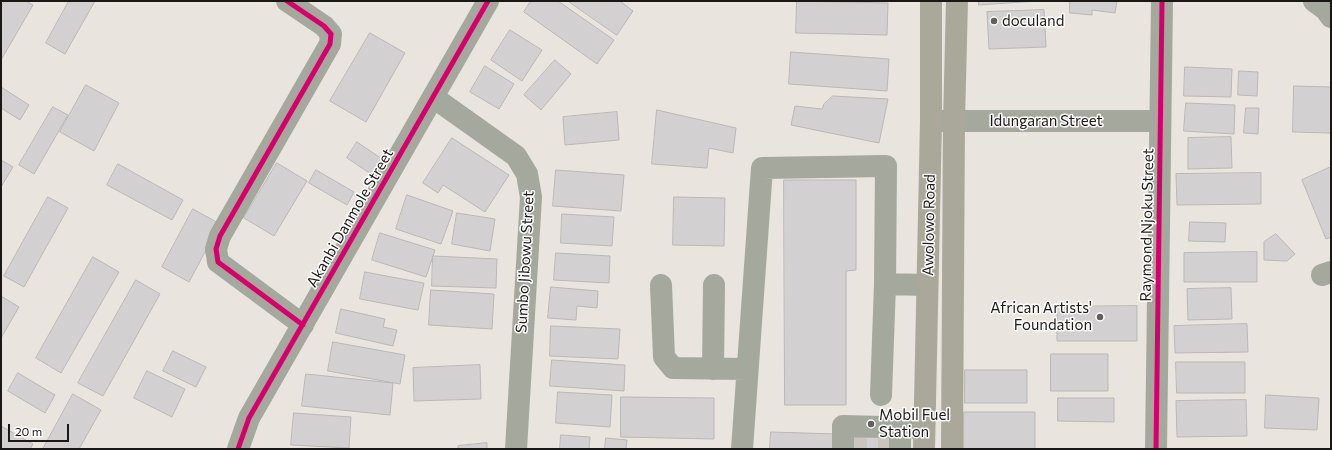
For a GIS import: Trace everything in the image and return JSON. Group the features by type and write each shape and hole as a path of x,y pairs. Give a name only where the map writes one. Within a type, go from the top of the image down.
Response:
{"main road":[{"name":"Awolowo Road","path":"924,439 932,1"},
{"name":"Awolowo Road","path":"952,449 956,1"}],"street":[{"path":"287,1 324,26 330,34 330,44 220,236 216,250 218,262 303,325"},
{"name":"Akanbi Danmole Street","path":"238,449 249,418 488,1"},
{"name":"Raymond Njoku Street","path":"1156,449 1162,1"},
{"path":"1314,1 1325,9 1331,17"},
{"name":"Sumbo Jibowu Street","path":"433,96 516,156 527,174 531,197 516,449"},
{"name":"Idungaran Street","path":"931,121 1160,121"},
{"path":"742,449 762,168 886,166 885,284 881,395"},
{"path":"713,369 714,284"},
{"path":"885,284 927,285"},
{"path":"661,285 664,357 673,368 747,369"},
{"path":"843,446 843,426 899,441 924,439"}],"building":[{"path":"5,1 26,1 33,5 1,60 1,7"},
{"path":"69,1 95,1 65,54 46,43"},
{"path":"531,1 558,1 614,40 597,64 524,12"},
{"path":"568,1 620,1 633,11 617,35"},
{"path":"797,1 888,3 887,35 796,33"},
{"path":"979,1 1037,1 979,5"},
{"path":"1070,1 1117,1 1115,13 1092,10 1092,15 1070,13"},
{"path":"1044,10 1046,47 989,49 987,12"},
{"path":"510,30 542,50 522,81 491,60"},
{"path":"370,33 405,53 366,122 330,101"},
{"path":"791,52 889,59 887,91 789,84"},
{"path":"555,60 571,74 541,110 524,95"},
{"path":"485,66 514,84 499,109 470,92"},
{"path":"1185,67 1232,69 1231,97 1184,96"},
{"path":"1239,71 1258,72 1257,96 1238,95"},
{"path":"86,85 119,103 94,151 60,132"},
{"path":"1294,86 1331,87 1331,133 1293,132"},
{"path":"1,87 29,105 20,120 1,108"},
{"path":"833,96 888,99 879,143 791,125 795,106 822,109 824,104"},
{"path":"1186,103 1235,105 1234,134 1184,131"},
{"path":"53,107 68,115 34,174 19,165"},
{"path":"1246,108 1259,108 1258,134 1244,133"},
{"path":"657,110 736,128 733,153 709,148 707,168 652,164"},
{"path":"617,112 619,140 565,145 563,117"},
{"path":"1231,137 1232,168 1188,169 1188,138"},
{"path":"452,138 509,175 485,212 443,185 438,193 423,183"},
{"path":"357,142 382,159 371,174 347,158"},
{"path":"1,160 13,167 1,187"},
{"path":"277,163 307,181 274,236 244,218"},
{"path":"118,164 183,200 172,220 107,185"},
{"path":"1331,167 1331,237 1326,239 1302,180"},
{"path":"316,170 354,192 347,205 309,183"},
{"path":"556,170 624,175 621,211 553,206"},
{"path":"1261,173 1261,204 1177,205 1176,174"},
{"path":"784,180 856,180 856,270 846,271 846,405 785,405"},
{"path":"407,195 453,211 441,244 396,229"},
{"path":"48,197 68,208 24,287 4,276"},
{"path":"674,197 725,198 724,246 673,245"},
{"path":"193,209 220,224 189,282 162,267"},
{"path":"457,213 495,219 490,251 452,244"},
{"path":"562,214 614,217 612,246 561,243"},
{"path":"1190,222 1226,223 1225,242 1189,241"},
{"path":"380,233 435,250 426,277 372,260"},
{"path":"1276,234 1295,254 1287,261 1264,260 1264,242"},
{"path":"1257,252 1257,282 1184,282 1184,253"},
{"path":"556,253 610,256 609,283 554,280"},
{"path":"433,256 497,259 496,288 432,286"},
{"path":"93,257 119,272 61,373 36,358"},
{"path":"365,272 424,283 418,310 360,299"},
{"path":"136,280 160,294 103,396 78,383"},
{"path":"551,287 598,291 597,308 577,306 576,320 548,318"},
{"path":"1231,288 1232,319 1188,320 1187,289"},
{"path":"431,290 494,294 492,329 429,325"},
{"path":"1,296 19,307 1,338"},
{"name":"African Artists' Foundation","path":"1137,306 1137,341 1057,341 1057,307"},
{"path":"341,309 385,319 383,327 397,330 393,346 336,333"},
{"path":"1247,324 1248,352 1175,353 1174,326"},
{"path":"551,326 620,329 618,359 550,356"},
{"path":"333,342 405,355 400,384 328,371"},
{"path":"173,351 206,367 196,387 163,371"},
{"path":"1051,354 1108,354 1108,391 1051,391"},
{"path":"552,360 625,365 624,391 550,386"},
{"path":"1176,362 1245,362 1245,393 1177,393"},
{"path":"480,365 481,399 414,401 413,368"},
{"path":"965,370 1027,370 1027,403 965,403"},
{"path":"147,371 185,389 172,417 134,398"},
{"path":"18,373 55,395 45,413 8,391"},
{"path":"306,374 393,383 390,415 302,406"},
{"path":"558,392 612,395 610,427 556,423"},
{"path":"73,394 101,410 79,449 43,449"},
{"path":"1266,395 1319,398 1317,430 1265,428"},
{"path":"621,397 714,398 714,439 621,437"},
{"path":"1058,398 1114,398 1114,422 1058,421"},
{"path":"1246,400 1247,436 1177,437 1176,401"},
{"path":"964,412 1035,412 1035,449 964,449"},
{"path":"294,413 351,417 349,448 291,445"},
{"path":"1,426 33,444 30,449 1,449"},
{"path":"771,432 837,434 837,449 770,449"},
{"path":"561,435 590,437 589,449 560,449"},
{"path":"897,436 897,449 845,449 845,437"},
{"path":"606,438 627,440 626,449 605,449"},
{"path":"487,443 487,449 458,449 458,446"}],"tunnel":[{"path":"845,445 897,444"}],"cycle path":[{"path":"287,1 324,26 331,34 330,44 220,236 216,249 218,262 303,325"},
{"path":"238,449 249,418 488,1"},
{"path":"1156,449 1162,1"}],"place":[{"name":"doculand","path":"994,21"},
{"name":"African Artists' Foundation","path":"1100,317"},
{"name":"Mobil Fuel Station","path":"871,424"}]}
